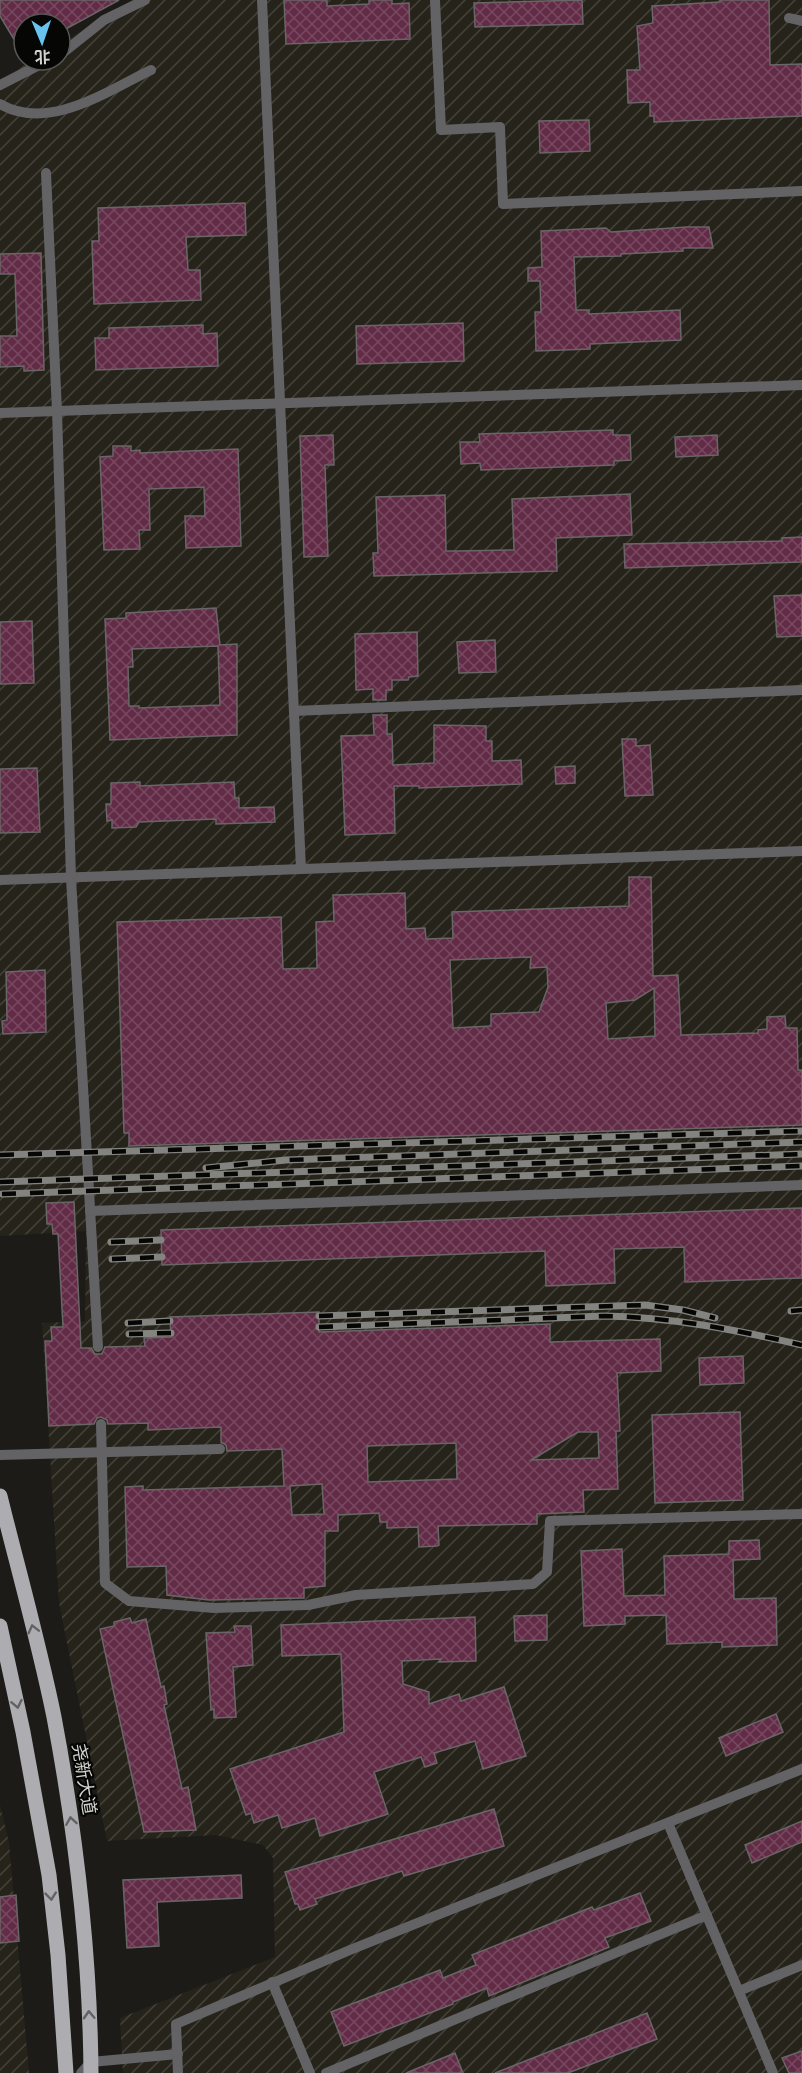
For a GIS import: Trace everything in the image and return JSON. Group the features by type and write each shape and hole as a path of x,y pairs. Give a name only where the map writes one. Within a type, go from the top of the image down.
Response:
{"main road":[{"name":"尧新大道","path":"0,1496 53,1716 77,1860 86,1952 88,2069"},
{"path":"0,1626 23,1732 49,1875 58,1955 66,2073"}],"lane":[{"path":"72,45 104,20 145,0"},
{"path":"262,0 301,869"},
{"path":"435,0 441,130 500,128 503,204 802,191"},
{"path":"789,18 802,21"},
{"path":"0,104 35,114 69,109 151,70"},
{"path":"0,85 25,72"},
{"path":"46,173 57,411 71,878 98,1347"},
{"path":"0,413 802,385"},
{"path":"294,711 802,690"},
{"path":"0,880 802,852"},
{"path":"90,1211 802,1185"},
{"path":"101,1424 105,1582 129,1601 214,1608 308,1605 356,1594 533,1584 547,1572 550,1521 802,1514"},
{"path":"0,1455 220,1449"},
{"path":"178,2073 176,2024 272,1982 802,1769"},
{"path":"668,1823 773,2073"},
{"path":"326,2073 707,1915"},
{"path":"739,1991 802,1965"},
{"path":"272,1982 310,2073"},
{"path":"88,2069 178,2054"}],"shaded area":[{"path":"132,0 802,0 802,2073 123,2073 120,2018 275,1957 273,1858 263,1845 216,1835 107,1841 59,1603 42,1323 85,1321 86,1231 0,1236 0,80 13,72 72,72 72,37"},
{"path":"0,1805 9,1843 29,2073 0,2073"}],"building":[{"path":"0,0 119,0 72,26 72,12 12,12 12,36 0,16"},
{"path":"284,0 327,0 327,6 369,4 369,0 392,0 392,4 409,3 410,39 286,44"},
{"path":"582,0 583,24 475,27 474,3"},
{"path":"720,0 769,0 770,65 802,64 802,116 654,122 654,116 650,116 650,102 628,103 627,70 640,70 637,26 653,23 652,6 720,2"},
{"path":"589,120 590,151 540,153 539,121"},
{"path":"245,203 246,235 186,237 188,270 200,270 201,300 94,304 92,241 99,241 98,208"},
{"path":"709,227 713,248 683,248 683,251 621,254 621,256 574,257 576,310 589,310 589,314 680,310 681,340 590,344 590,349 536,351 535,312 541,312 540,281 528,281 528,268 542,267 541,231 606,228 611,232"},
{"path":"41,253 44,370 24,371 24,366 0,367 0,336 17,336 15,274 0,274 0,254"},
{"path":"463,323 464,361 357,364 356,326"},
{"path":"203,325 203,334 217,333 218,366 96,370 95,338 109,338 109,328"},
{"path":"613,430 613,435 630,435 631,460 614,461 614,465 481,470 480,463 461,464 460,442 480,442 479,434"},
{"path":"333,435 334,465 325,465 328,556 304,557 300,436"},
{"path":"717,435 718,455 676,457 675,437"},
{"path":"113,446 131,446 131,451 140,450 140,453 238,449 241,546 186,548 185,516 205,516 204,487 149,489 150,530 139,530 140,549 104,550 100,457 113,456"},
{"path":"630,494 632,535 556,538 557,571 374,576 373,553 378,553 376,497 445,495 446,551 457,551 514,550 512,499"},
{"path":"802,537 802,562 625,568 624,544 782,541 782,538"},
{"path":"802,595 802,636 777,637 774,596"},
{"path":"216,608 220,645 237,644 237,735 110,740 105,619 126,618 126,613","holes":["218,646 220,705 139,708 139,706 129,706 128,667 133,667 132,649"]},
{"path":"32,621 34,683 0,684 0,622"},
{"path":"417,632 418,676 409,677 408,680 392,680 392,690 386,690 386,700 373,700 373,689 356,690 355,634"},
{"path":"495,640 496,672 459,673 457,642"},
{"path":"373,715 387,715 387,734 392,734 393,765 434,763 434,725 486,726 486,741 492,741 492,761 521,760 522,784 419,788 419,786 394,786 395,833 345,835 341,736 374,735"},
{"path":"622,739 636,739 636,746 650,745 653,795 625,796"},
{"path":"575,766 575,783 556,784 555,767"},
{"path":"37,768 40,832 0,833 0,769"},
{"path":"140,782 140,786 234,782 235,798 239,798 239,808 274,807 275,822 216,824 216,819 139,822 136,827 112,828 112,820 107,821 106,804 111,804 111,783"},
{"path":"629,877 651,877 653,976 678,975 681,1035 758,1033 758,1030 767,1029 767,1017 785,1016 786,1028 797,1028 798,1070 802,1070 802,1125 129,1146 129,1133 124,1133 117,922 281,917 283,969 317,968 316,922 334,921 333,895 405,893 406,929 425,928 426,939 453,938 452,912 629,906","holes":["531,957 530,968 547,967 548,987 539,1012 491,1014 491,1026 453,1028 450,960","654,988 655,1036 608,1039 606,1003 635,1000"]},
{"path":"45,970 46,1032 3,1034 2,1021 7,1020 6,972"},
{"path":"74,1202 81,1348 91,1348 95,1354 102,1354 105,1347 145,1346 144,1338 171,1337 170,1317 319,1312 319,1332 550,1324 550,1342 660,1339 661,1371 617,1373 620,1431 616,1431 618,1489 583,1490 584,1512 537,1514 537,1524 438,1526 439,1545 437,1546 419,1547 418,1527 387,1528 387,1522 380,1522 379,1513 338,1515 338,1531 325,1531 325,1586 304,1588 304,1598 209,1600 167,1595 166,1566 127,1567 125,1487 143,1486 143,1490 284,1486 282,1449 227,1451 226,1445 221,1442 221,1427 148,1430 148,1423 108,1424 107,1420 101,1417 97,1418 94,1424 49,1426 45,1341 52,1341 51,1327 63,1327 58,1234 53,1234 52,1224 47,1224 46,1203","holes":["578,1432 598,1432 599,1458 531,1460","456,1443 457,1479 368,1482 367,1446","322,1484 324,1514 292,1515 290,1486"]},
{"path":"802,1208 802,1278 685,1282 684,1247 614,1249 615,1283 546,1286 545,1251 162,1265 161,1230"},
{"path":"743,1356 744,1383 700,1385 699,1358"},
{"path":"740,1412 743,1500 655,1503 652,1415"},
{"path":"759,1540 760,1559 733,1560 734,1599 776,1598 777,1645 722,1647 722,1642 667,1644 666,1615 625,1616 625,1624 584,1626 581,1551 622,1549 624,1596 665,1595 664,1556 729,1554 729,1541"},
{"path":"547,1615 547,1640 515,1641 514,1616"},
{"path":"475,1617 476,1661 439,1662 441,1659 402,1661 403,1684 429,1692 429,1704 459,1694 461,1701 504,1687 526,1756 483,1769 475,1741 434,1753 437,1763 425,1767 421,1757 374,1772 388,1814 320,1836 315,1818 282,1828 278,1815 254,1823 251,1813 246,1815 230,1769 344,1732 341,1654 282,1656 281,1625"},
{"path":"130,1618 132,1623 146,1619 161,1687 164,1686 167,1704 164,1705 182,1789 188,1787 196,1830 144,1832 100,1629 114,1626 114,1622"},
{"path":"234,1626 251,1626 253,1665 233,1667 236,1717 214,1718 214,1709 211,1710 206,1633 235,1632"},
{"path":"776,1714 783,1732 726,1756 719,1738"},
{"path":"494,1809 504,1846 404,1876 402,1871 315,1899 317,1904 300,1910 298,1904 295,1904 285,1872"},
{"path":"802,1821 802,1842 752,1863 745,1845"},
{"path":"241,1875 242,1898 157,1902 159,1946 127,1948 123,1880"},
{"path":"640,1893 651,1921 605,1938 609,1947 489,1996 487,1988 453,2002 453,2004 344,2046 331,2012 440,1970 443,1978 476,1965 472,1955 592,1907 594,1910"},
{"path":"16,1895 19,1941 0,1943 0,1897"},
{"path":"647,2013 657,2039 568,2073 495,2073"},
{"path":"802,2051 802,2073 789,2073 782,2058"},
{"path":"455,2053 463,2073 406,2073"}],"railway":[{"path":"0,1155 802,1131"},
{"path":"206,1168 286,1160 802,1142"},
{"path":"0,1182 802,1154"},
{"path":"2,1194 802,1166"},
{"path":"111,1242 161,1240"},
{"path":"112,1259 162,1257"},
{"path":"319,1316 645,1305 683,1310 715,1318"},
{"path":"791,1311 802,1310"},
{"path":"319,1327 604,1316 704,1325 802,1345"},
{"path":"128,1323 170,1321"},
{"path":"129,1334 171,1333"}]}
